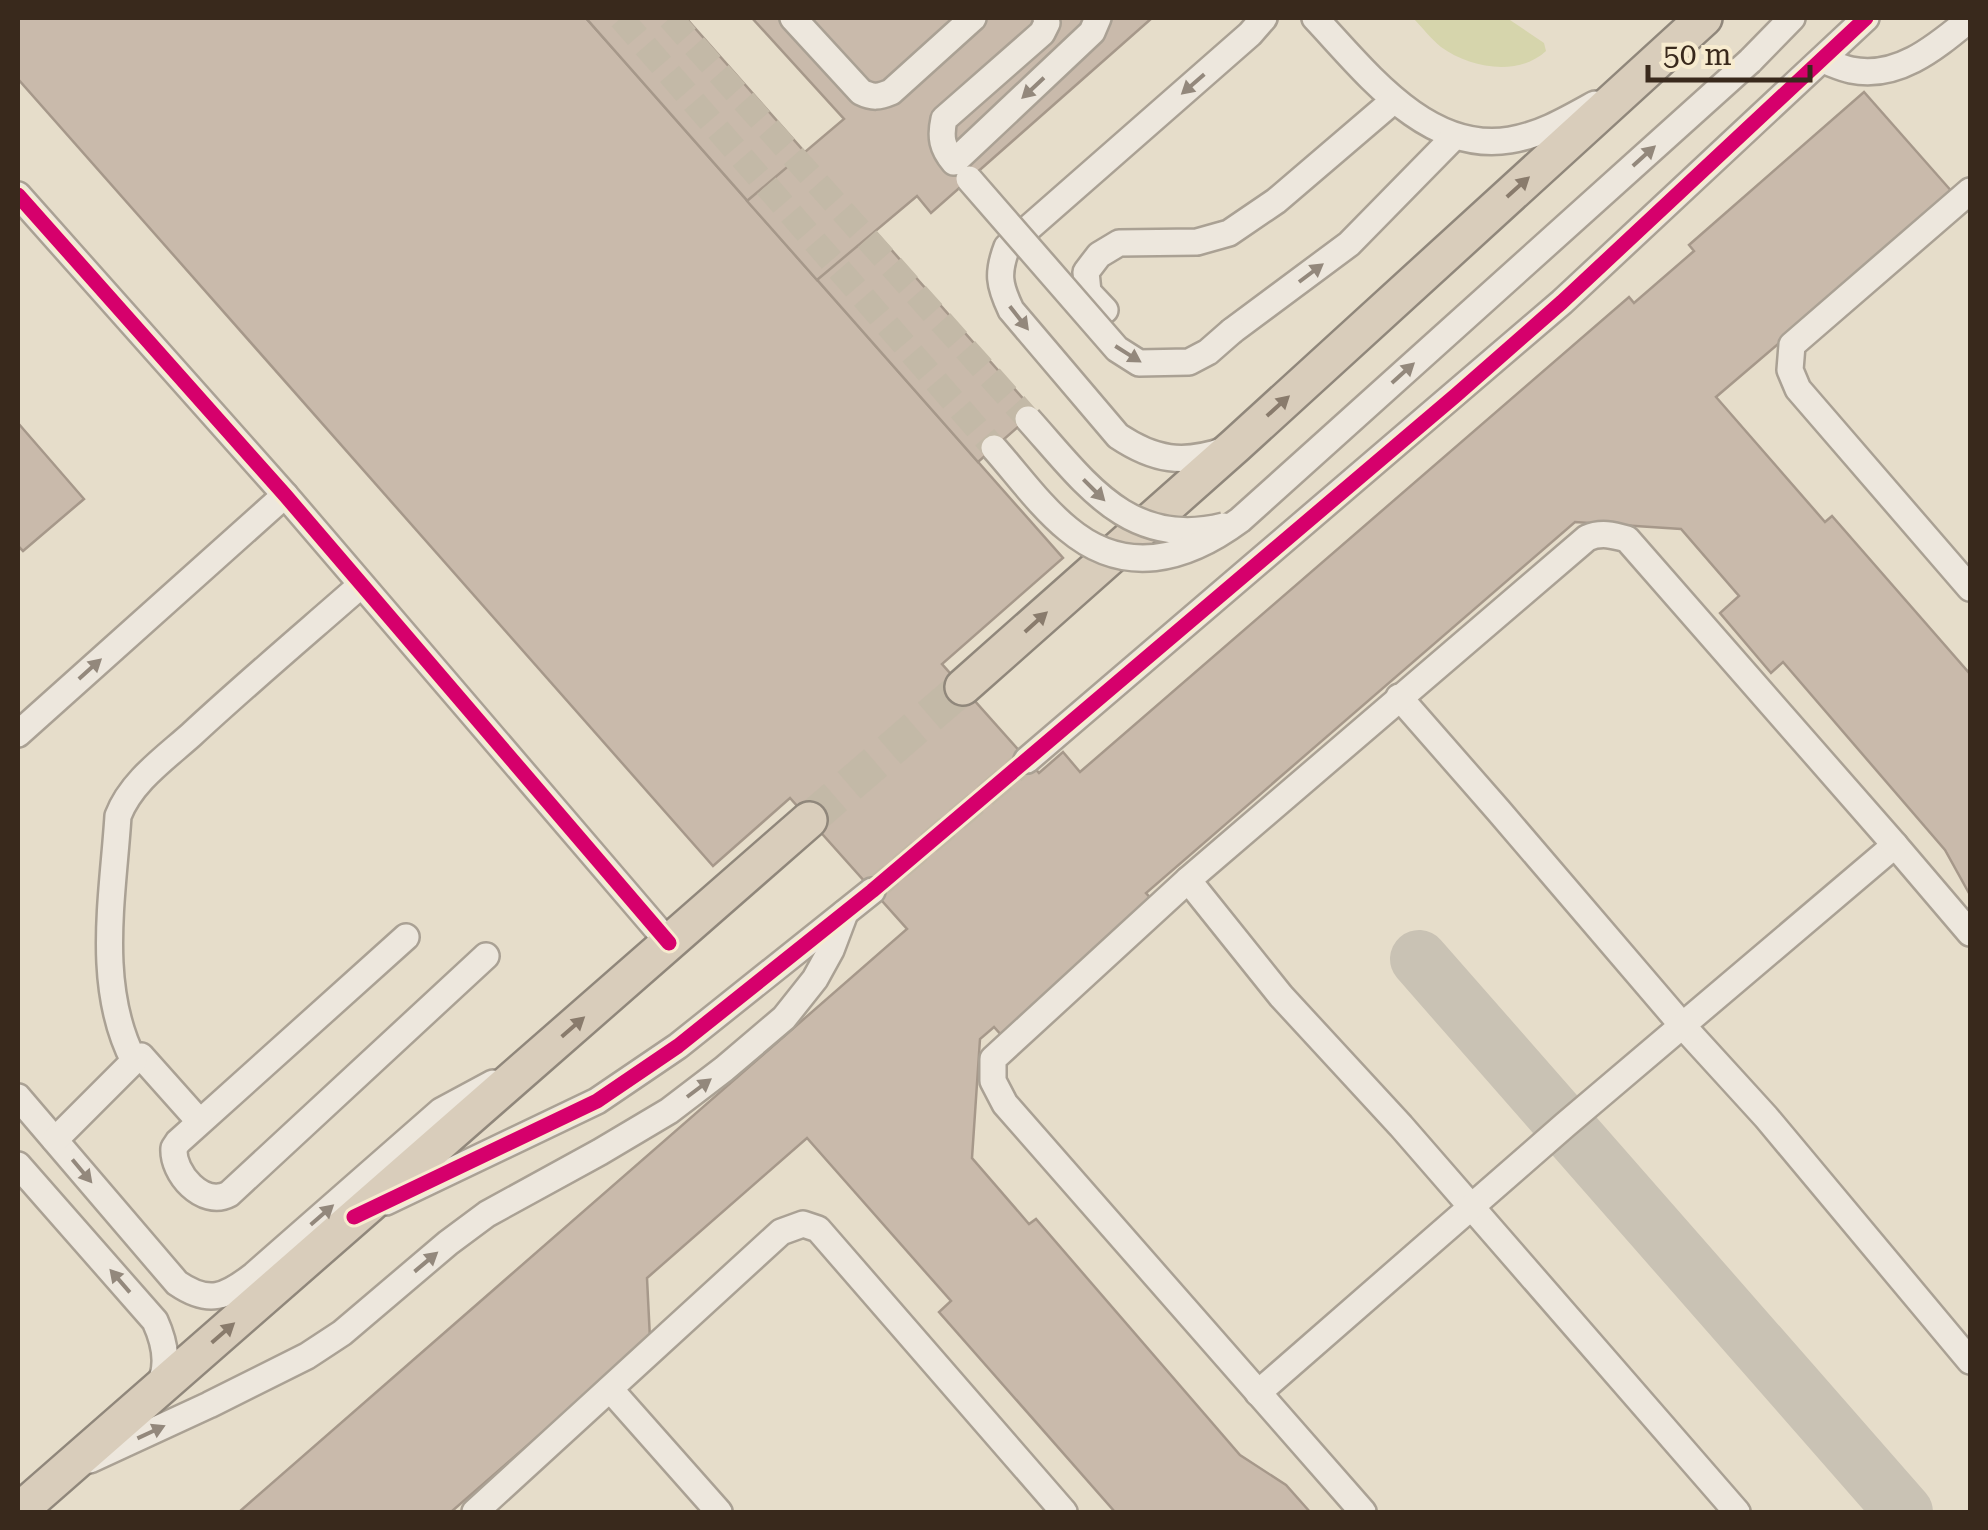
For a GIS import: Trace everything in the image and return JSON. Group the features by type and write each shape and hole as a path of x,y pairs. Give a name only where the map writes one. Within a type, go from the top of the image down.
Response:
{"highway":[{"path":"963,687 1236,445 1704,18"},
{"path":"18,1512 810,820"}],"street":[{"path":"793,18 861,92 872,97 891,92 973,18"},
{"path":"1046,18 1042,34 944,119 940,134 943,145 962,171 1117,349 1139,363 1189,362 1208,352 1349,244 1454,137"},
{"path":"962,171 1092,32 1098,18"},
{"path":"1236,445 1209,456 1167,458 1140,450 1118,436 1011,310 1002,291 1000,266 1007,248 1264,18"},
{"path":"1314,18 1393,101 1454,137 1508,140 1537,133 1629,85"},
{"path":"994,448 1068,530 1090,544 1142,558 1166,557 1205,543 1240,520 1750,61 1792,18"},
{"path":"1028,760 1562,302 1866,18"},
{"path":"1822,60 1850,70 1872,72 1912,62 1970,18"},
{"path":"1105,310 1088,292 1086,272 1100,255 1118,244 1197,242 1229,233 1276,201 1393,101"},
{"path":"1970,190 1792,345 1790,370 1798,388 1970,588"},
{"path":"18,195 285,495 669,943"},
{"path":"1028,418 1095,494 1132,518 1180,530 1204,530 1240,520"},
{"path":"18,734 285,495"},
{"path":"1363,1512 1005,1104 993,1081 993,1059 1188,880 1399,697 1596,534 1612,534 1627,540 1970,933"},
{"path":"55,1140 134,1061 119,1022 109,964 118,816 123,804 131,790 210,717 361,585"},
{"path":"1399,697 1766,1117 1970,1361"},
{"path":"1258,1392 1895,844"},
{"path":"1188,880 1280,996 1401,1126 1738,1512"},
{"path":"354,1218 597,1101 678,1046 872,890"},
{"path":"63,1472 307,1356 342,1333 487,1214 669,1111 784,1018 815,979 844,914"},
{"path":"406,937 199,1121 174,1148 176,1165 198,1193 213,1199 229,1194 486,956"},
{"path":"141,1056 199,1121"},
{"path":"18,1098 177,1283 192,1294 211,1297 232,1293 440,1111 529,1065"},
{"path":"18,1165 155,1321 165,1350 161,1383 152,1395"},
{"path":"475,1512 781,1232 802,1224 818,1229 1064,1512"},
{"path":"610,1389 719,1512"}],"green space":[{"path":"1413,18 1507,18 1544,43 1546,51 1535,59 1508,67 1480,64 1441,47"}],"building":[{"path":"18,18 586,18 1063,558 942,664 1039,773 1063,752 1080,772 1629,297 1634,303 1694,251 1689,245 1864,92 1954,194 1716,397 1825,522 1832,516 1970,674 1970,895 1945,850 1783,662 1771,673 1720,613 1739,596 1681,529 1575,522 1146,893 1155,903 1003,1037 994,1027 980,1039 972,1158 1029,1224 1036,1219 1240,1455 1286,1485 1310,1512 1115,1512 939,1312 951,1301 807,1138 647,1278 650,1339 451,1512 239,1512 907,929 790,798 713,866 18,79"},
{"path":"586,18 648,18 612,47"},
{"path":"586,18 686,18 1035,412 978,462"},
{"path":"752,18 1152,18 931,213 917,196 817,280 747,201 844,119"},
{"path":"18,423 84,499 23,551 18,546"}],"taxiway":[{"path":"1419,959 1904,1512"}],"tunnel":[{"path":"621,18 994,448"},
{"path":"670,18 1028,419"},
{"path":"809,820 963,687"},
{"path":"872,891 1027,760"}],"cycle path":[{"path":"354,1217 597,1101 678,1046 872,891 1455,396 1562,302 1866,18"},
{"path":"18,195 285,495 669,943"}]}
